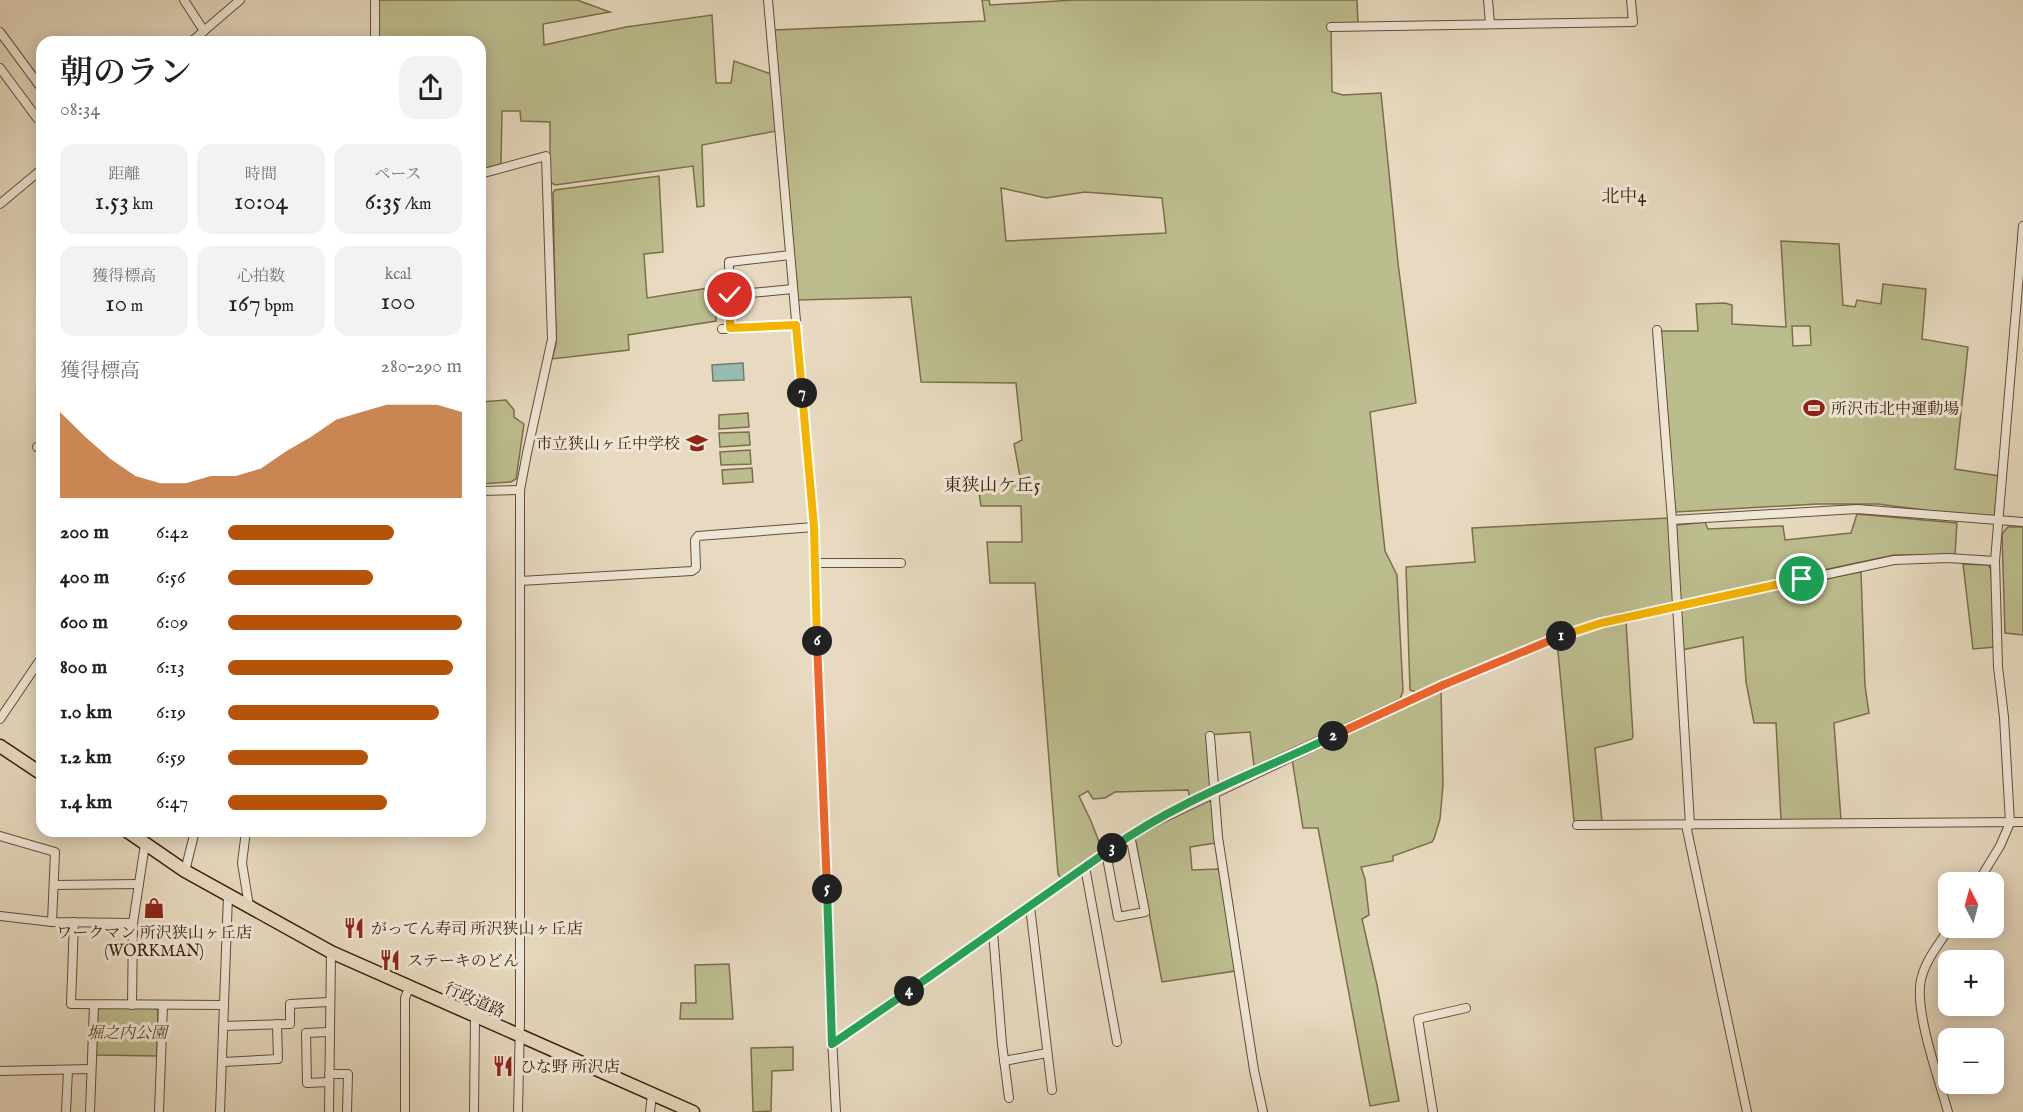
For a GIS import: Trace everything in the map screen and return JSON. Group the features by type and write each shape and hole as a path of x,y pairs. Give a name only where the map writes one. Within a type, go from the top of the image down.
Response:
{"highway":[{"path":"0,746 36,770"},
{"name":"行政道路","path":"135,837 185,871 331,952 652,1094 670,1106 693,1112"}],"street":[{"path":"184,0 204,31"},
{"path":"225,0 231,8"},
{"path":"198,36 240,0"},
{"path":"375,0 375,36"},
{"path":"768,0 814,527 836,1112"},
{"path":"1488,0 1490,24"},
{"path":"1331,27 1633,22 1631,0"},
{"path":"0,32 36,80"},
{"path":"0,68 36,117"},
{"path":"486,172 546,156 552,343 534,417 520,490 518,1112"},
{"path":"0,190 3,202 36,174"},
{"path":"1984,872 2000,846 2010,823 2009,785 1998,667 1995,561 2023,226"},
{"path":"790,255 729,262 730,295 726,328 796,325"},
{"path":"730,295 793,289"},
{"path":"1658,330 1672,520 1688,825 1747,1112"},
{"path":"486,491 520,490"},
{"path":"1672,520 1857,509 2023,522"},
{"path":"519,581 692,572 696,568 695,540 698,536 814,527"},
{"path":"832,1044 1131,835 1214,792 1409,700 1553,639 1601,623 1894,560 1948,558 1995,561"},
{"path":"815,563 901,563"},
{"path":"0,719 36,666"},
{"path":"1210,736 1218,837 1254,1070 1263,1112"},
{"path":"1577,825 2023,822"},
{"path":"1106,852 1118,918 1145,912 1131,835"},
{"path":"0,836 55,852 52,922"},
{"path":"185,871 194,837"},
{"path":"245,837 242,863 249,908"},
{"path":"132,1005 134,923 145,844"},
{"path":"1085,867 1117,1042"},
{"path":"54,885 139,884"},
{"path":"220,1112 228,896"},
{"path":"1030,907 1052,1090"},
{"path":"0,916 52,922 134,923"},
{"path":"74,922 71,1004 224,1005"},
{"path":"993,932 1009,1098"},
{"path":"1943,938 1926,964 1919,990 1923,1022 1948,1112"},
{"path":"329,1112 331,952"},
{"path":"405,1112 405,998 409,988"},
{"path":"224,1026 290,1024 290,1004 329,1002"},
{"path":"90,1112 94,1005"},
{"path":"159,1112 163,1005"},
{"path":"1433,1112 1418,1019 1466,1008"},
{"path":"474,1112 475,1017"},
{"path":"223,1062 278,1059 277,1024"},
{"path":"329,1032 306,1033 307,1083 348,1074 347,1112"},
{"path":"1004,1061 1047,1053"},
{"path":"0,1071 91,1069"},
{"path":"66,1112 68,1070"},
{"path":"650,1112 652,1094"}],"green space":[{"path":"378,0 577,0 610,12 543,24 544,45 626,27 712,15 716,83 731,83 734,61 771,74 776,131 702,145 704,206 697,207 693,166 555,185 550,182 550,122 521,121 520,111 502,111 501,164 486,168 486,36 379,36"},
{"path":"982,0 989,0 990,5 1074,0 1357,0 1358,24 1331,25 1332,92 1343,95 1381,93 1398,263 1416,403 1370,412 1385,551 1397,575 1403,691 1400,699 1254,766 1250,732 1207,735 1211,788 1190,798 1188,790 1115,792 1105,798 1093,799 1088,791 1079,796 1101,847 1099,851 1061,878 1058,874 1035,583 990,583 987,542 1022,542 1021,506 981,506 978,485 1021,482 1014,444 1022,440 1016,383 921,382 911,297 798,300 774,30 985,21","holes":["1001,188 1046,198 1085,192 1162,198 1166,233 1006,241"]},
{"path":"659,176 663,252 644,254 647,298 715,287 716,321 628,335 629,350 552,359 556,344 553,193 555,190"},
{"name":"所沢市北中運動場","path":"1781,241 1839,244 1843,305 1855,307 1857,300 1881,304 1883,284 1926,289 1922,339 1968,347 1955,469 1999,476 1994,519 1878,504 1817,504 1675,512 1662,331 1698,331 1696,304 1725,303 1732,305 1732,324 1786,327","holes":["1792,326 1810,326 1811,345 1793,346"]},
{"path":"506,400 514,410 514,417 524,424 516,479 511,482 486,484 486,402"},
{"path":"748,413 749,427 719,429 719,415"},
{"path":"749,432 750,445 720,447 719,433"},
{"path":"750,450 751,464 721,465 720,452"},
{"path":"752,468 753,482 723,484 722,470"},
{"path":"1857,514 1957,523 1955,555 1894,555 1622,613 1546,637 1416,692 1410,690 1406,567 1475,562 1472,528 1669,518 1669,526 1705,522 1708,529 1783,526 1785,540 1851,533"},
{"path":"2008,527 2023,527 2023,635 2005,633 2002,534"},
{"path":"1963,564 1988,565 1991,569 1995,647 1973,649"},
{"path":"1861,572 1865,686 1869,713 1834,723 1841,820 1781,820 1776,723 1754,723 1746,682 1743,637 1682,650 1680,611"},
{"path":"1626,622 1633,736 1632,739 1595,748 1602,822 1574,821 1557,641"},
{"path":"1441,690 1443,785 1440,819 1434,839 1432,842 1393,856 1393,861 1361,867 1365,879 1369,915 1362,919 1399,1101 1370,1106 1318,828 1303,828 1292,759"},
{"path":"1206,799 1212,802 1215,843 1190,847 1192,870 1219,869 1235,971 1162,982 1135,838"},
{"path":"729,964 733,1019 680,1019 681,1003 696,1003 695,965"},
{"name":"堀之内公園","path":"100,1008 155,1008 158,1011 157,1056 96,1055 97,1011"},
{"path":"793,1047 793,1070 772,1071 771,1111 753,1112 751,1048"}],"water":[{"path":"743,363 744,380 713,381 712,365"}],"place":[{"name":"所沢市北中運動場","path":"1814,408"},
{"name":"市立狭山ヶ丘中学校","path":"697,443"},
{"name":"ワークマン 所沢狭山ヶ丘店 (WORKMAN)","path":"154,908"},
{"name":"がってん寿司 所沢狭山ヶ丘店","path":"354,928"},
{"name":"ステーキのどん","path":"390,960"},
{"name":"ひな野 所沢店","path":"503,1066"}],"district":[{"name":"北中4","path":"1624,196"},
{"name":"東狭山ケ丘5","path":"992,485"}],"route":[{"path":"730,295 730,328 796,325 814,527 832,1044 1142,828 1362,721 1553,639 1601,623 1802,579"}]}
